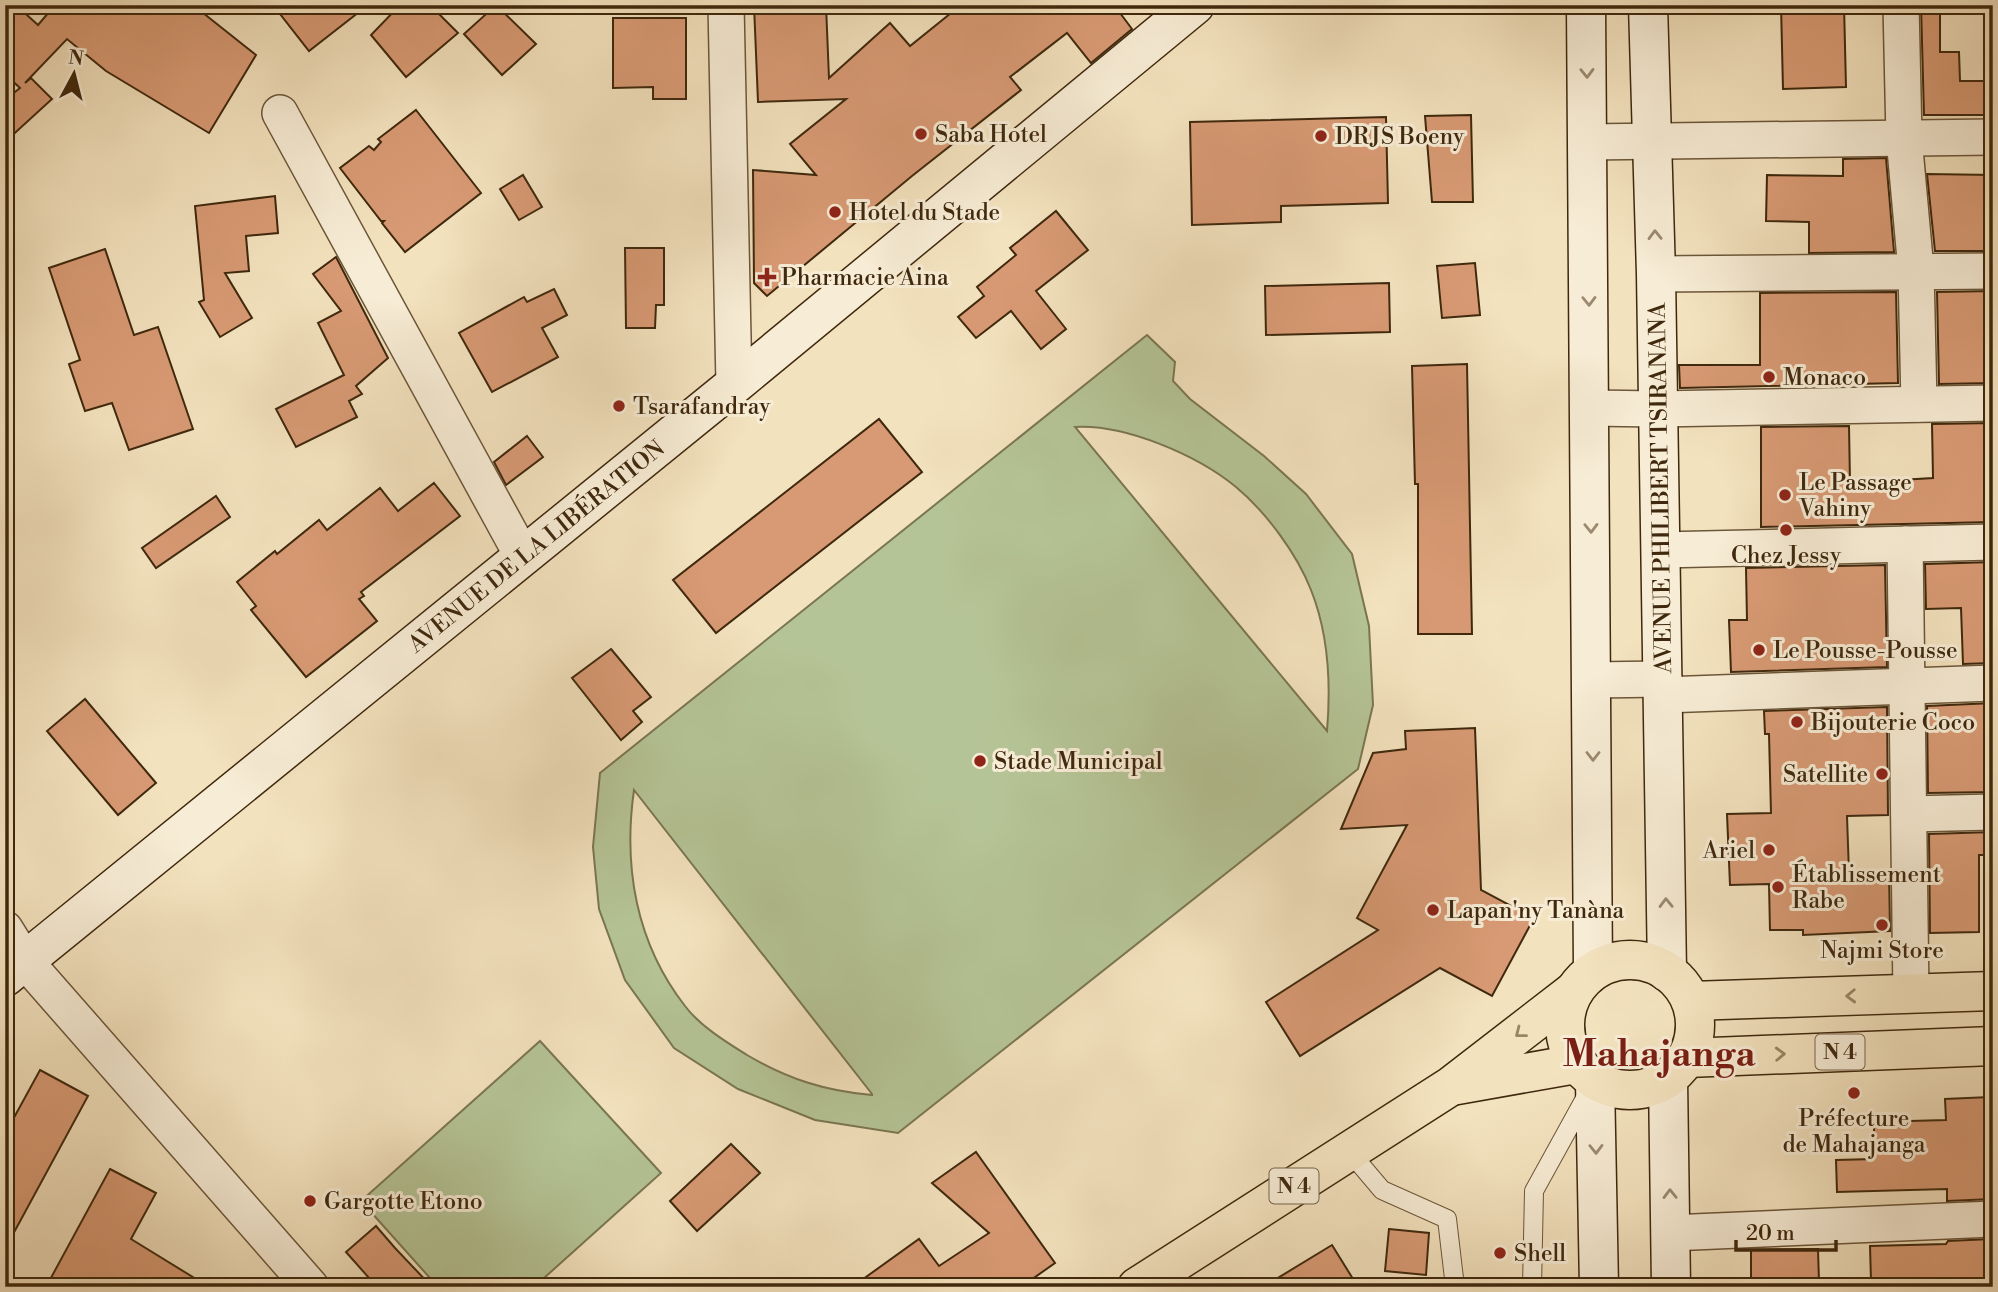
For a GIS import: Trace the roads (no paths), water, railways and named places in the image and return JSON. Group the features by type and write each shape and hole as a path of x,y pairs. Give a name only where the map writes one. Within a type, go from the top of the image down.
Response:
{"main road":[{"name":"AVENUE DE LA LIBÉRATION","path":"15,969 734,385 1195,5"},
{"path":"1583,981 1617,961 1643,961 1667,972 1681,984 1691,1001 1695,1020 1694,1040 1677,1068 1644,1090 1619,1090 1586,1072 1566,1041 1565,1015 1583,981 1592,680 1586,5"},
{"name":"AVENUE PHILIBERT TSIRANANA","path":"1648,5 1656,274 1667,972"},
{"name":"N 4","path":"1137,1287 1171,1276 1349,1151 1451,1086 1583,981"},
{"path":"1691,1001 1993,991"},
{"name":"N 4","path":"1677,1068 1993,1046"},
{"path":"1671,1287 1670,1233 1677,1068"},
{"path":"1586,1072 1599,1287"},
{"name":"N 4","path":"1451,1086 1586,1072"}],"street":[{"path":"726,5 734,385"},
{"path":"1901,5 1905,138 1916,271 1919,404"},
{"path":"280,113 523,557"},
{"path":"1587,142 1993,136"},
{"path":"1656,274 1993,271"},
{"path":"1590,408 1993,403"},
{"path":"1661,550 1993,542"},
{"path":"1905,544 1911,994"},
{"path":"1592,680 1664,687 1993,683"},
{"path":"1909,814 1993,812"},
{"path":"5,929 15,969 311,1287"},
{"path":"1670,1233 1993,1219"}],"lane":[{"path":"1532,1287 1534,1191 1586,1072"},
{"path":"1349,1151 1382,1190 1447,1219 1455,1287"}],"place":[{"name":"Saba Hotel","path":"921,134"},
{"name":"DRJS Boeny","path":"1321,136"},
{"name":"Hotel du Stade","path":"835,212"},
{"name":"Pharmacie Aina","path":"767,277"},
{"name":"Monaco","path":"1769,377"},
{"name":"Tsarafandray","path":"619,406"},
{"name":"Le Passage Vahiny","path":"1785,495"},
{"name":"Chez Jessy","path":"1786,530"},
{"name":"Le Pousse-Pousse","path":"1759,650"},
{"name":"Bijouterie Coco","path":"1797,722"},
{"name":"Stade Municipal","path":"980,761"},
{"name":"Satellite","path":"1882,774"},
{"name":"Ariel","path":"1769,850"},
{"name":"Établissement Rabe","path":"1778,887"},
{"name":"Lapan'ny Tanàna","path":"1433,910"},
{"name":"Najmi Store","path":"1882,925"},
{"name":"Préfecture de Mahajanga","path":"1854,1093"},
{"name":"Gargotte Etono","path":"310,1201"},
{"name":"Shell","path":"1500,1253"}],"district":[{"name":"Mahajanga","path":"1659,1053"}]}
